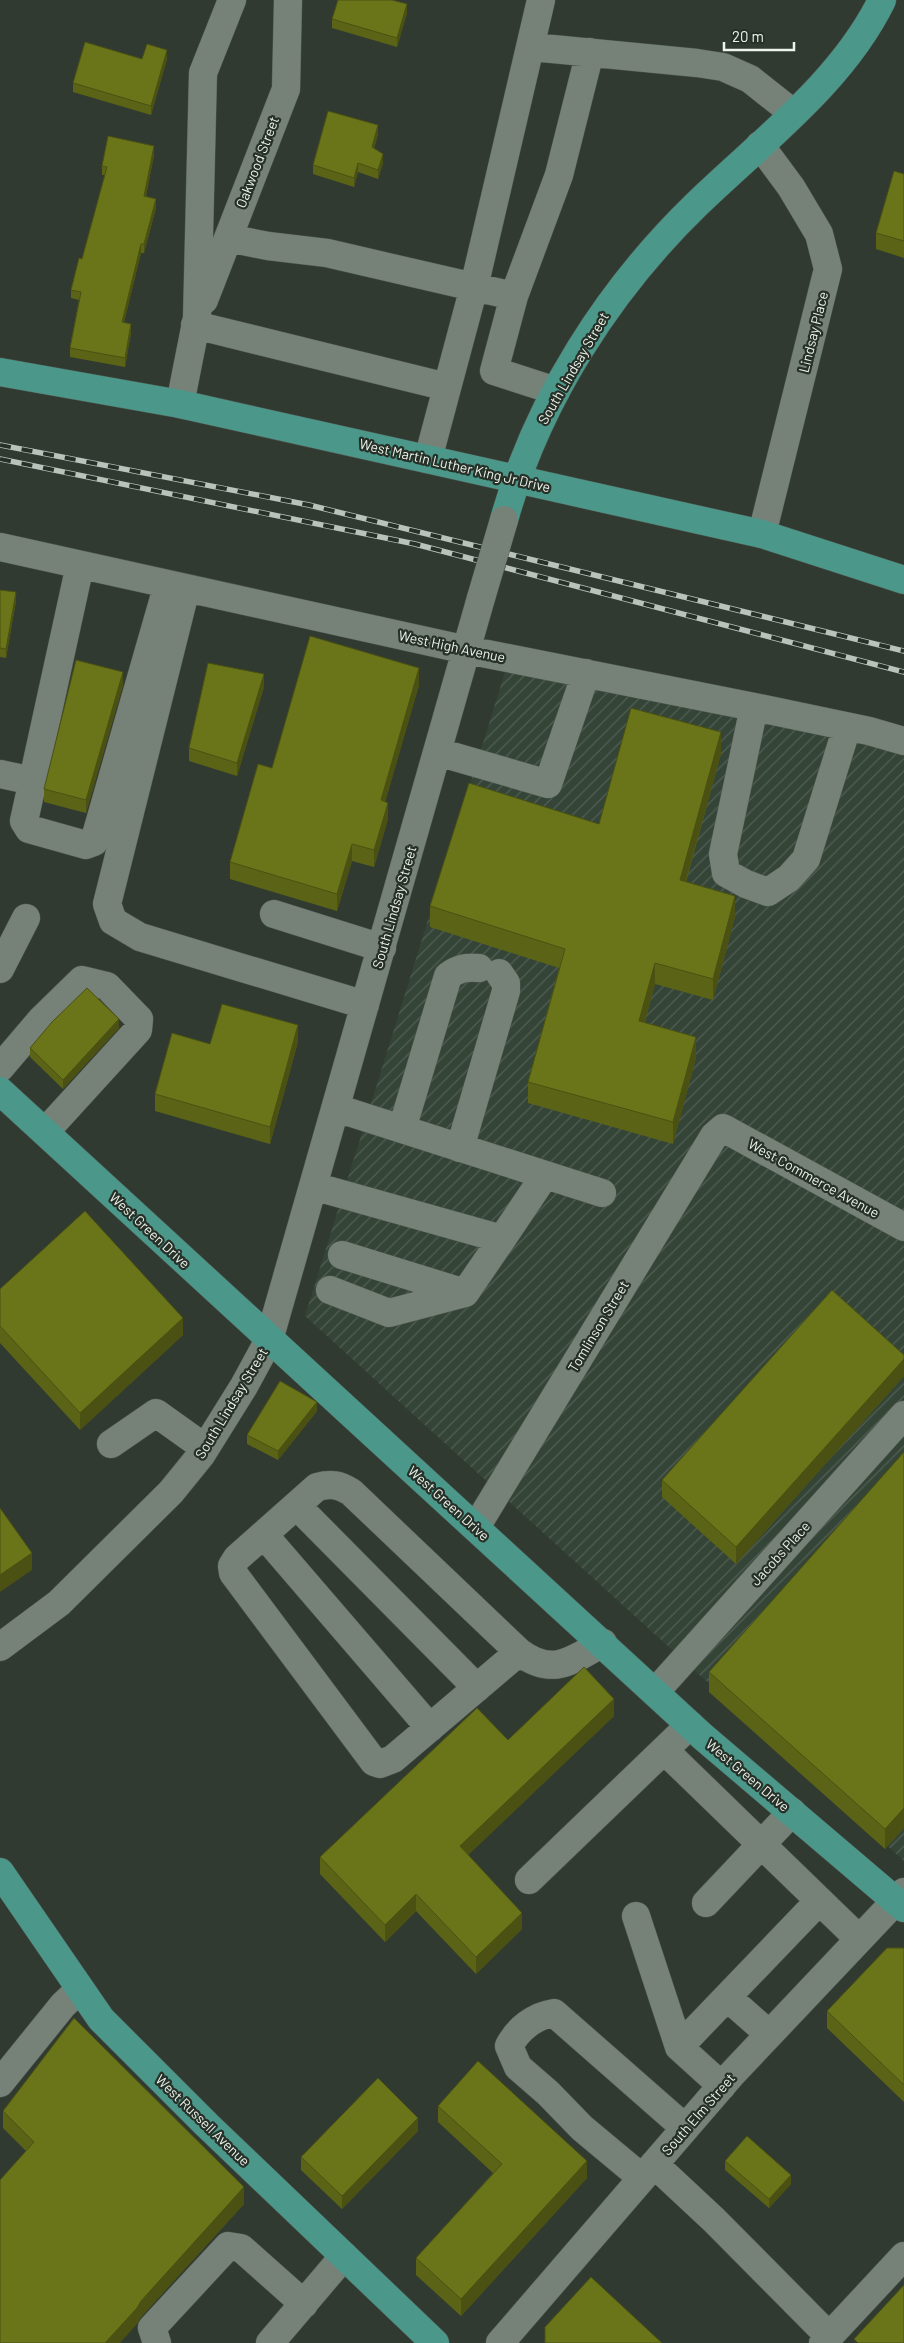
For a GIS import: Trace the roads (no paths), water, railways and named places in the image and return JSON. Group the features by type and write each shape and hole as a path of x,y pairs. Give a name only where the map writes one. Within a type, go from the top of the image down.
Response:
{"main road":[{"name":"South Lindsay Street","path":"504,520 516,478 556,391 584,344 615,299 658,246 695,206 825,82 872,21 882,0"},
{"name":"West Martin Luther King Jr Drive","path":"0,372 180,404 762,534 904,580"},
{"name":"West Green Drive","path":"0,1091 269,1340 603,1643 690,1725 792,1812 901,1900"},
{"name":"West Russell Avenue","path":"0,1872 101,2019 207,2125 435,2343"}],"street":[{"name":"Oakwood Street","path":"180,404 196,321 203,73 232,0"},
{"name":"Oakwood Street","path":"196,321 286,89 288,0"},
{"path":"428,459 474,287 532,47 541,0"},
{"path":"532,47 723,67 750,79 793,113"},
{"path":"494,371 514,296 560,175 590,52"},
{"name":"Lindsay Place","path":"760,145 792,187 819,234 828,269 762,534"},
{"path":"228,238 268,246 327,253 514,296"},
{"path":"196,321 447,387"},
{"path":"455,360 556,391"},
{"name":"South Lindsay Street","path":"0,1647 59,1602 171,1492 205,1448 244,1386 269,1340 504,520"},
{"name":"West High Avenue","path":"0,547 467,650 847,727 904,741"},
{"path":"80,565 24,821 29,829 86,845 94,842 177,586"},
{"path":"177,586 148,741 107,904 113,921 140,937 365,1005"},
{"path":"438,752 548,784 586,673"},
{"path":"754,708 723,854 726,873 746,884 768,892 789,878 806,859 847,727"},
{"path":"0,774 33,781"},
{"path":"274,914 382,948"},
{"path":"0,969 26,918"},
{"path":"402,1129 448,976 456,970 466,967 489,971 506,984 506,991 460,1148"},
{"path":"0,1068 41,1020 82,980 106,986 139,1019 138,1030 45,1132"},
{"path":"336,1108 602,1194"},
{"name":"West Commerce Avenue","path":"723,1128 904,1227"},
{"name":"Tomlinson Street","path":"476,1527 667,1210 714,1136 723,1128"},
{"path":"330,1290 389,1313 465,1294 545,1175"},
{"path":"314,1186 502,1239"},
{"path":"342,1254 465,1294"},
{"path":"112,1444 156,1413 205,1448"},
{"name":"Jacobs Place","path":"656,1692 904,1415"},
{"path":"519,1652 393,1759 380,1764 374,1762 233,1573 232,1566 237,1558 317,1487 329,1484 339,1485 351,1492 519,1652 533,1662 544,1666 558,1666 603,1643"},
{"path":"296,1506 477,1688"},
{"path":"264,1535 430,1728"},
{"path":"530,1880 690,1725"},
{"path":"664,1750 860,1939"},
{"path":"706,1903 792,1812"},
{"path":"679,2047 819,1900"},
{"name":"South Elm Street","path":"500,2343 685,2128 769,2034 860,1939 901,1900"},
{"path":"636,1916 679,2047 722,2086"},
{"path":"0,2083 63,2005 80,1989"},
{"path":"727,1997 769,2034"},
{"path":"685,2128 554,2013 541,2015 516,2034 508,2046 518,2067 548,2093 582,2128 648,2171 714,2220 826,2340 904,2256"},
{"path":"158,2343 152,2328 228,2246 241,2248 304,2304"},
{"path":"270,2343 344,2256"}],"railway":[{"path":"0,445 309,505 904,651"},
{"path":"0,459 415,544 904,672"}]}
